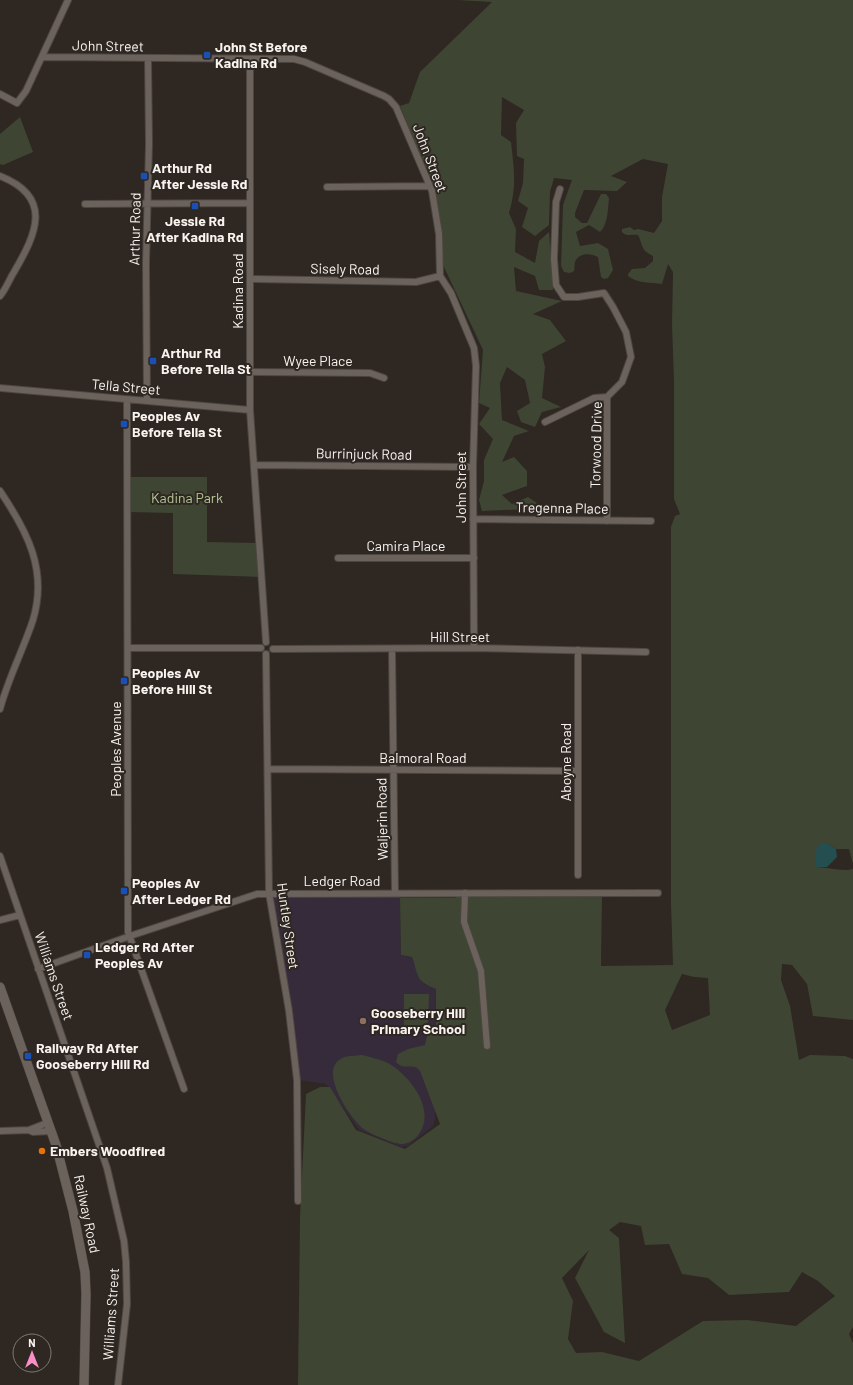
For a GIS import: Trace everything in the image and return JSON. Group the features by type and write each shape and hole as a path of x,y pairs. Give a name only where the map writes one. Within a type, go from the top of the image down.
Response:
{"street":[{"path":"0,94 17,103 26,91 68,0"},
{"name":"John Street","path":"42,57 294,59 305,62 389,99 396,107 432,191 439,234 440,276 451,293 474,348 476,366 473,467 474,648"},
{"name":"Arthur Road","path":"147,401 148,58"},
{"name":"Kadina Road","path":"250,59 250,410 266,642"},
{"path":"0,176 12,181 25,190 32,202 36,220 35,230 25,254 0,296"},
{"path":"327,187 430,186"},
{"name":"Torwood Drive","path":"560,189 556,202 554,259 556,285 564,297 578,297 604,293 626,332 631,357 622,382 607,397 607,521"},
{"path":"85,204 250,203"},
{"name":"Sisely Road","path":"250,280 416,282 440,276"},
{"name":"Wyee Place","path":"250,372 370,373 384,378"},
{"name":"Tella Street","path":"0,388 250,410"},
{"path":"545,422 594,398 607,397"},
{"name":"Peoples Avenue","path":"127,400 128,932 184,1089"},
{"name":"Burrinjuck Road","path":"254,465 473,467"},
{"path":"0,491 20,522 29,542 37,572 38,588 33,619 5,692 0,710"},
{"name":"Tregenna Place","path":"473,519 651,521"},
{"name":"Camira Place","path":"338,558 474,558"},
{"path":"266,642 271,644 273,649 271,653 266,654 262,652 261,648 262,644 266,642"},
{"path":"128,648 261,648"},
{"name":"Waljerin Road","path":"392,648 395,893"},
{"name":"Hill Street","path":"273,649 474,648 646,652"},
{"name":"Aboyne Road","path":"578,650 578,875"},
{"name":"Huntley Street","path":"266,654 269,893 289,1011 297,1080 298,1201"},
{"name":"Balmoral Road","path":"268,770 578,771"},
{"name":"Williams Street","path":"0,856 107,1168 124,1241 127,1304 118,1385"},
{"path":"465,893 464,922 481,971 487,1046"},
{"name":"Ledger Road","path":"38,968 257,894 658,893"},
{"path":"0,920 20,915"},
{"name":"Railway Road","path":"0,987 49,1127 68,1188 85,1272 86,1298 84,1385"},
{"path":"0,1131 29,1130 33,1132 49,1127"}],"shaded area":[{"name":"Gooseberry Hill Primary School","path":"269,893 398,893 400,898 401,955 412,957 418,976 424,984 436,989 435,1119 433,1126 408,1146 401,1147 359,1130 326,1084 297,1080"}],"green space":[{"path":"457,0 853,0 853,864 849,849 836,849 829,844 816,867 844,870 853,869 853,1020 813,1016 807,984 792,965 782,964 781,980 790,1006 799,1060 810,1055 845,1056 853,1059 853,1327 849,1334 853,1343 853,1385 298,1385 300,1217 306,1094 320,1087 330,1087 356,1130 405,1149 440,1124 420,1071 415,1067 399,1065 396,1062 398,1054 408,1049 425,1045 427,1036 436,1031 436,989 421,981 417,974 412,957 401,955 400,898 456,898 455,893 602,893 601,966 673,965 671,903 671,527 675,516 680,514 674,499 674,382 672,324 673,272 668,264 662,284 640,282 628,276 632,269 645,268 653,261 653,256 645,251 638,235 627,235 622,232 622,229 630,227 634,230 638,229 654,233 662,221 662,197 668,164 643,159 611,176 627,182 617,191 584,190 575,213 575,217 582,223 587,223 601,194 606,194 609,198 608,211 603,229 600,232 589,225 576,232 580,246 598,243 608,249 613,270 608,278 604,279 601,277 598,257 585,254 579,256 577,259 574,271 570,273 564,272 561,266 563,205 572,180 554,178 550,192 549,225 535,236 522,227 528,208 518,201 523,183 524,159 517,156 516,123 524,110 502,97 501,135 511,142 514,170 514,186 509,213 516,229 515,252 535,263 539,241 549,232 553,290 539,290 535,276 514,267 516,291 562,301 533,314 550,320 566,341 542,354 545,367 542,398 561,407 542,412 535,427 521,422 517,411 530,403 525,380 507,367 500,383 502,420 529,431 514,436 502,462 514,457 527,471 527,486 502,495 512,504 528,497 537,503 529,509 482,511 479,500 484,481 484,460 493,439 479,424 490,408 479,403 483,350 444,267 441,254 434,194 400,106 409,103 420,72 492,2","holes":["682,974 708,978 710,1015 672,1030 665,1010","620,1222 641,1226 645,1245 669,1244 682,1274 708,1278 729,1295 789,1292 802,1272 818,1281 835,1296 796,1326 747,1320 703,1321 639,1361 602,1352 576,1353 568,1339 573,1301 562,1278 589,1250 575,1278 604,1332 625,1343 619,1238 609,1230"]},
{"path":"20,117 33,152 3,165 0,164 0,134"},
{"name":"Kadina Park","path":"127,477 207,477 207,542 260,543 262,577 173,574 173,513 127,512"},
{"path":"404,994 429,994 428,1025 404,1025"},
{"path":"362,1055 386,1062 394,1067 403,1074 418,1093 425,1114 424,1124 419,1134 412,1141 404,1144 398,1144 368,1132 359,1125 346,1107 335,1086 333,1075 334,1067 339,1060 344,1057"}],"water":[{"path":"820,843 829,844 836,849 837,857 827,867 816,867 816,850"}],"place":[{"name":"John St Before Kadina Rd","path":"207,55"},
{"name":"Arthur Rd After Jessie Rd","path":"144,176"},
{"name":"Jessie Rd After Kadina Rd","path":"195,206"},
{"name":"Arthur Rd Before Tella St","path":"153,361"},
{"name":"Peoples Av Before Tella St","path":"124,424"},
{"name":"Peoples Av Before Hill St","path":"124,681"},
{"name":"Peoples Av After Ledger Rd","path":"124,891"},
{"name":"Ledger Rd After Peoples Av","path":"87,955"},
{"name":"Gooseberry Hill Primary School","path":"363,1021"},
{"name":"Railway Rd After Gooseberry Hill Rd","path":"28,1056"},
{"name":"Embers Woodfired","path":"42,1151"}]}
